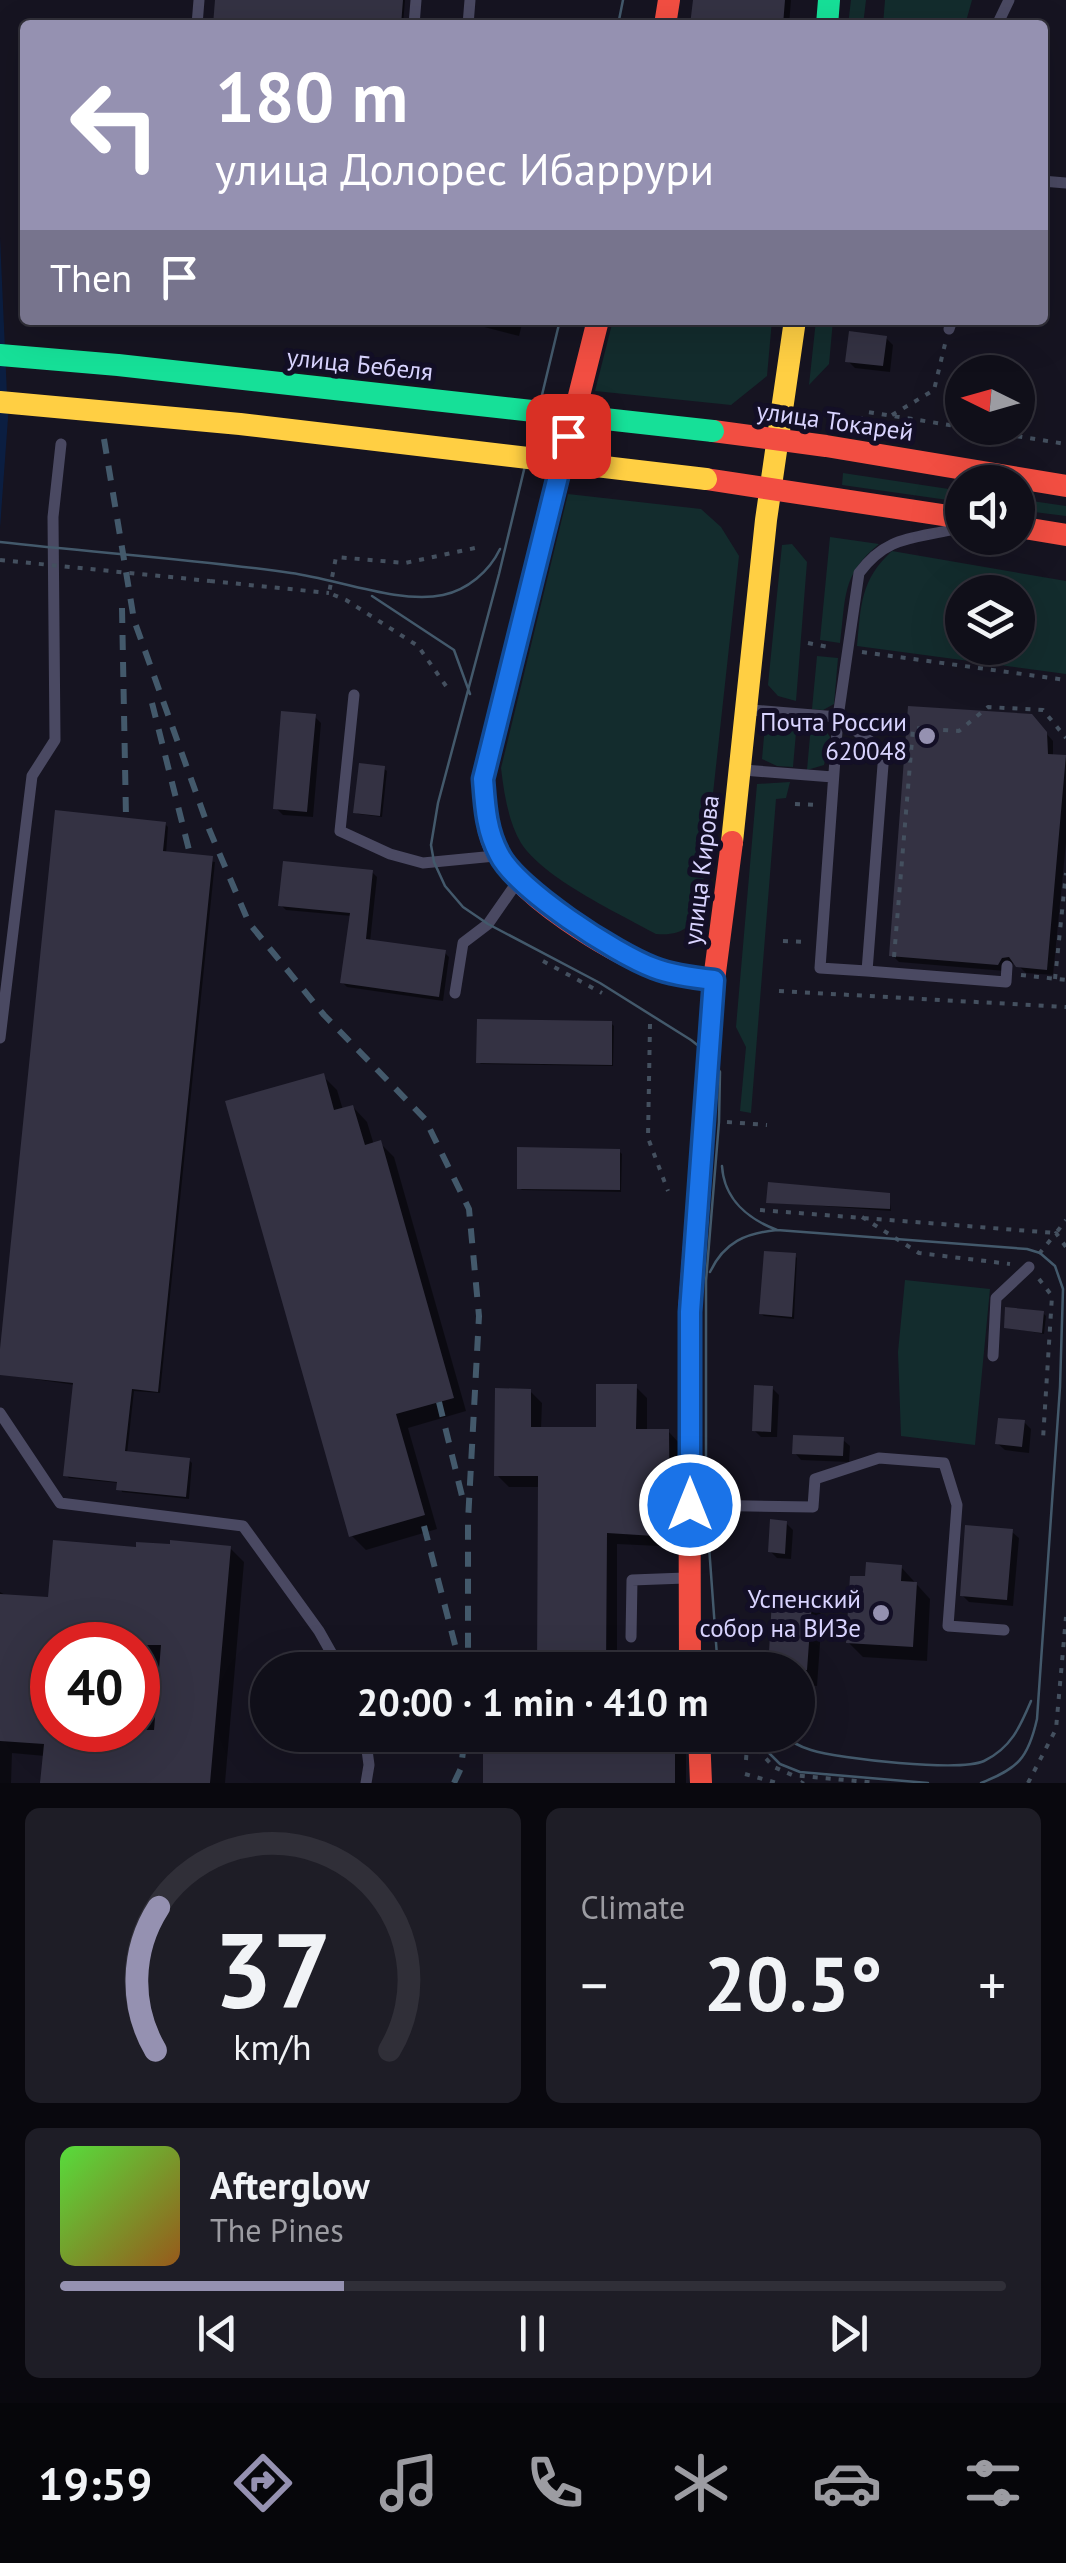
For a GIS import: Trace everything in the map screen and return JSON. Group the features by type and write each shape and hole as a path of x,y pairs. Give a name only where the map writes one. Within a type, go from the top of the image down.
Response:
{"main road":[{"path":"597,325 483,779 486,820 499,856 518,881 617,950 654,968 714,980"},
{"name":"улица Кирова","path":"690,1652 691,1274 714,980 794,325"},
{"name":"улица Бебеля","path":"0,355 714,431"},
{"path":"0,402 240,424 706,478 945,515"},
{"name":"улица Токарей","path":"714,431 1066,486"},
{"path":"1035,530 1066,535"},
{"path":"700,1752 702,1783"}],"lane":[{"path":"0,1038 32,776 55,740 54,517 62,444"},
{"path":"945,531 896,540 872,556 859,573 838,717 820,968 1006,982 1013,971"},
{"path":"354,694 340,831 390,854 424,862 499,856"},
{"path":"747,710 838,717 884,752 867,971"},
{"path":"741,770 834,777"},
{"path":"456,993 464,943 488,924 518,881"},
{"path":"993,1356 996,1298 1029,1266"},
{"path":"0,1413 60,1503 243,1526 320,1631 331,1652"},
{"path":"690,1505 813,1506 815,1480 879,1458 944,1462 957,1505 948,1626 1004,1630"},
{"path":"631,1637 632,1580 690,1578"},
{"path":"366,1783 367,1752"}],"path":[{"path":"892,416 934,390 951,325"},
{"path":"860,421 868,412 945,424"},
{"path":"870,422 882,424"},
{"path":"1035,439 1066,444"},
{"path":"329,594 336,558 406,564 475,548"},
{"path":"0,560 329,594 346,600 418,646 446,686"},
{"path":"808,643 1066,680"},
{"path":"894,962 913,728 959,731 988,707 1042,710 1066,738"},
{"path":"795,804 817,805"},
{"path":"1055,979 1066,873"},
{"path":"783,941 800,942"},
{"path":"543,961 602,992"},
{"path":"1013,971 1066,980"},
{"path":"779,991 1066,1006"},
{"path":"650,1024 648,1138 673,1202"},
{"path":"760,1210 1056,1233"},
{"path":"862,1217 919,1254 1029,1266 1052,1296 1043,1439"},
{"path":"1029,1266 1066,1220"},
{"path":"1056,1233 1066,1248"},
{"path":"1028,1783 1056,1729 1066,1617"},
{"path":"746,1760 748,1743 774,1768 792,1775 877,1783"},
{"path":"745,1774 778,1783"}],"green space":[{"path":"851,0 866,0 864,20 849,20"},
{"path":"885,0 972,0 966,20 883,20"},
{"path":"612,325 772,325 767,376 731,405 595,391"},
{"path":"815,325 833,325 829,364 809,385"},
{"path":"843,473 945,488 945,500 842,485"},
{"path":"568,494 701,509 721,527 739,556 701,903 690,924 673,934 656,934 582,894 546,869 521,843 507,807 501,768"},
{"path":"1035,501 1066,506 1066,516 1035,512"},
{"path":"830,537 879,544 852,577 840,643 820,640"},
{"path":"792,544 807,562 796,701 778,696 768,685 782,545"},
{"path":"892,551 1031,575 945,575 945,658 857,646 864,594 874,572"},
{"path":"1035,576 1066,581 1066,674 999,665 1035,665"},
{"path":"817,656 838,658 834,704 823,710 812,709"},
{"path":"777,720 797,721 793,767 777,766 762,759 765,725"},
{"path":"811,725 824,728 830,737 824,765 807,770"},
{"path":"790,782 786,798 776,799 751,1113 740,1111 746,1047 736,1027 757,784"},
{"path":"905,1280 990,1289 975,1445 901,1436 898,1352"}],"water":[{"path":"0,237 8,418 0,528"}],"building":[{"path":"215,0 403,0 401,20 213,20"},
{"path":"693,0 785,0 783,20 691,20"},
{"path":"849,331 887,336 883,366 845,362"},
{"path":"908,706 1032,714 1047,732 1048,754 1066,755 1047,970 1016,967 1009,957 1002,958 998,965 889,956"},
{"path":"281,711 316,714 307,812 273,809"},
{"path":"359,763 385,766 380,816 353,813"},
{"path":"55,810 166,822 163,851 213,856 158,1392 132,1389 125,1451 190,1458 186,1497 116,1490 117,1482 63,1476 73,1383 0,1375"},
{"path":"283,861 373,870 366,939 446,950 439,997 340,983 350,913 278,906"},
{"path":"477,1019 612,1021 612,1065 476,1063"},
{"path":"324,1073 334,1110 353,1105 365,1145 381,1140 454,1398 396,1414 425,1515 349,1537 225,1101"},
{"path":"517,1147 620,1149 620,1190 517,1189"},
{"path":"768,1182 890,1193 890,1209 766,1203"},
{"path":"764,1251 796,1253 792,1317 759,1314"},
{"path":"1005,1307 1044,1311 1042,1333 1004,1328"},
{"path":"596,1384 637,1384 636,1429 669,1429 670,1537 607,1533 606,1652 537,1652 538,1476 494,1476 495,1388 531,1389 531,1427 596,1427"},
{"path":"754,1385 773,1386 771,1432 752,1431"},
{"path":"998,1418 1025,1420 1022,1447 995,1444"},
{"path":"793,1435 844,1437 843,1456 792,1454"},
{"path":"770,1519 787,1521 785,1554 768,1552"},
{"path":"965,1525 1013,1529 1007,1600 960,1596"},
{"path":"53,1540 136,1547 136,1542 170,1544 170,1540 231,1546 210,1783 40,1783 43,1752 160,1752 160,1622 30,1622 30,1743 0,1741 0,1594 48,1597"},
{"name":"Успенский собор на ВИЗе","path":"866,1562 902,1565 901,1581 917,1582 913,1647 846,1643 850,1576 865,1576"},
{"path":"772,1599 812,1602 808,1652 769,1652"},
{"path":"483,1752 675,1752 675,1783 483,1783"}],"tram line":[{"path":"619,20 623,0"},
{"path":"559,325 499,574 438,803 431,845 445,886 463,907 600,983 691,1040 710,1055 720,1072 706,1281 706,1505 717,1652"},
{"path":"0,542 255,568 387,594 425,597 452,593 469,584 490,565 500,549"},
{"path":"372,596 454,650 470,694"},
{"path":"722,1166 727,1188 739,1206 777,1230"},
{"path":"710,1272 729,1246 755,1234 777,1230 1027,1249 1040,1253 1055,1266 1063,1289 1060,1387 1037,1719 1030,1744 1020,1760 981,1783"},
{"path":"815,1751 926,1765 984,1761 1008,1743 1031,1701"},
{"path":"768,1752 780,1764 800,1772 928,1783"}],"railway":[{"path":"104,439 134,620 209,829 249,923 324,1015 425,1119 469,1209 479,1316 468,1521 468,1652"},
{"path":"122,608 126,817"},
{"path":"152,703 190,854"},
{"path":"439,1402 462,1496"},
{"path":"424,1526 457,1652"},
{"path":"454,1783 463,1752"}],"traffic: fast":[{"path":"827,20 829,0"},
{"path":"0,355 713,431"}],"traffic: slow":[{"path":"732,842 766,520 794,325"},
{"path":"0,402 240,424 706,479"}],"traffic: jam":[{"path":"666,20 669,0"},
{"path":"597,325 483,779 486,818 490,837 510,871 568,921 653,968 714,980"},
{"path":"713,431 1066,486"},
{"path":"706,479 945,515"},
{"path":"1035,530 1066,535"},
{"path":"690,1652 689,1312 714,980 732,842"},
{"path":"700,1752 701,1783"}],"place":[{"name":"Почта России 620048","path":"927,736"},
{"name":"Успенский собор на ВИЗе","path":"881,1613"}],"route":[{"path":"568,436 483,779 486,820 499,856 518,881 617,950 654,968 714,980 694,1217 690,1505"}]}
